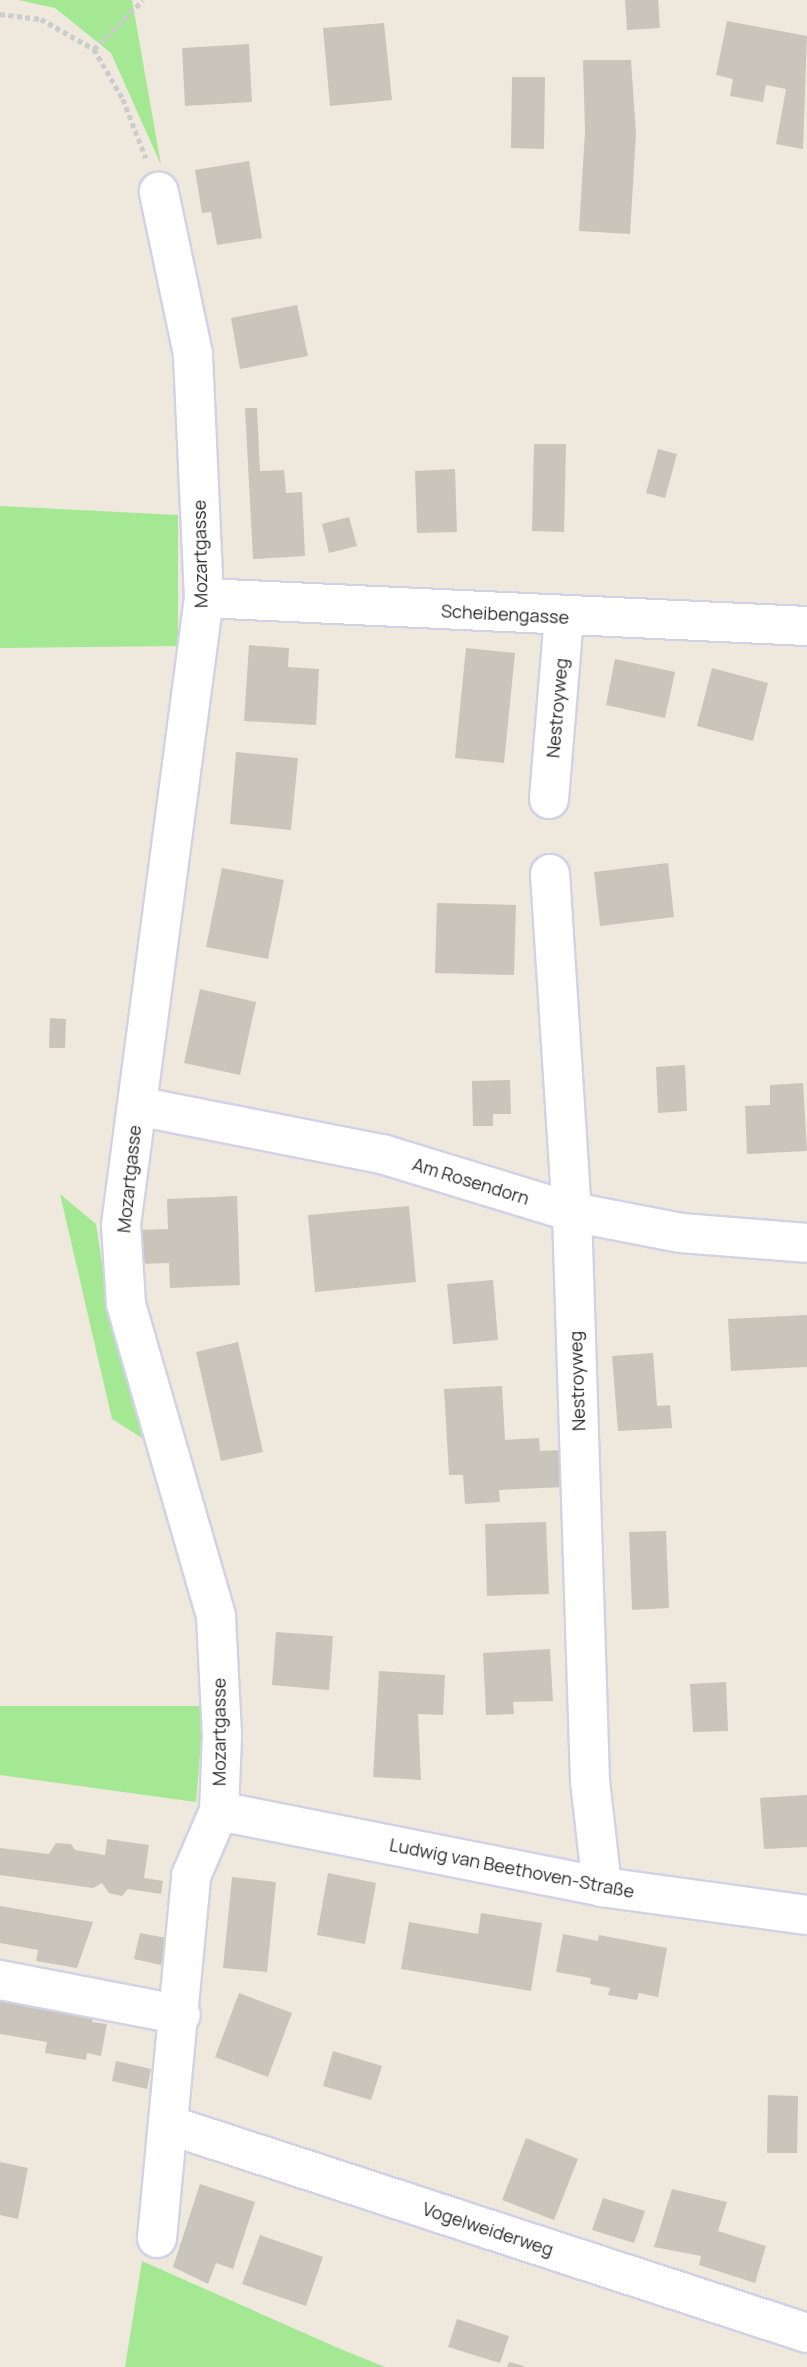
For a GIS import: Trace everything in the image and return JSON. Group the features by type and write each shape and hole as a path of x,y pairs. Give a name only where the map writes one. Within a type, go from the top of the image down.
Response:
{"street":[{"name":"Mozartgasse","path":"157,2238 181,2015 191,1876 219,1811 222,1735 216,1616 125,1304 121,1225 204,597 193,354 159,192"},
{"name":"Scheibengasse","path":"204,597 564,618 807,626"},
{"name":"Nestroyweg","path":"549,799 564,618"},
{"name":"Nestroyweg","path":"550,874 572,1212 590,1781 602,1887"},
{"name":"Am Rosendorn","path":"137,1107 383,1154 572,1212 681,1233 807,1243"},
{"name":"Ludwig van Beethoven-Straße","path":"219,1811 602,1887 807,1915"},
{"path":"0,1980 181,2015"},
{"name":"Vogelweiderweg","path":"169,2125 807,2333"}],"path":[{"path":"94,49 144,0"},
{"path":"0,14 41,19 94,49 123,99 159,192"}],"green space":[{"path":"18,0 132,0 161,165 111,53 55,8"},
{"path":"0,506 178,515 178,646 0,648"},
{"path":"60,1194 96,1224 105,1283 142,1438 112,1419"},
{"path":"0,1706 204,1706 196,1802 0,1775"},
{"path":"142,2261 338,2348 385,2367 125,2367"}],"building":[{"path":"625,0 658,0 660,28 627,30"},
{"path":"727,21 807,36 803,149 776,144 786,89 766,85 763,102 730,96 733,79 716,75"},
{"path":"384,23 392,100 330,106 323,28"},
{"path":"249,44 252,102 185,106 182,48"},
{"path":"583,60 631,60 636,134 630,234 579,231 585,131"},
{"path":"512,77 545,77 544,149 511,148"},
{"path":"249,161 262,238 217,245 211,212 202,213 195,170"},
{"path":"297,305 308,356 240,369 231,318"},
{"path":"245,408 257,408 260,471 284,470 286,493 302,492 305,556 253,559"},
{"path":"534,444 566,444 564,532 532,531"},
{"path":"658,449 677,454 665,498 646,493"},
{"path":"455,469 457,532 417,533 415,471"},
{"path":"349,517 357,546 329,553 322,524"},
{"path":"249,645 289,648 288,667 319,669 316,725 244,721"},
{"path":"466,648 515,653 504,763 455,758"},
{"path":"615,659 675,672 665,718 606,705"},
{"path":"712,668 768,683 753,741 697,726"},
{"path":"236,752 298,758 291,830 230,824"},
{"path":"668,863 674,917 600,926 594,872"},
{"path":"222,868 284,880 268,959 206,947"},
{"path":"437,903 516,905 514,975 435,973"},
{"path":"200,989 256,1002 240,1075 184,1063"},
{"path":"50,1018 66,1019 65,1048 49,1048"},
{"path":"685,1065 687,1111 658,1113 656,1067"},
{"path":"510,1080 511,1114 493,1114 493,1126 473,1126 472,1081"},
{"path":"803,1083 807,1151 747,1154 745,1106 770,1105 770,1085"},
{"path":"237,1196 240,1285 170,1288 169,1263 140,1264 138,1230 168,1229 167,1199"},
{"path":"409,1206 416,1282 315,1292 308,1215"},
{"path":"493,1280 498,1340 453,1344 447,1284"},
{"path":"807,1315 807,1367 731,1371 728,1319"},
{"path":"238,1342 263,1452 221,1461 196,1352"},
{"path":"653,1353 657,1406 670,1405 672,1428 618,1431 612,1356"},
{"path":"502,1386 505,1440 539,1438 540,1451 561,1450 564,1487 499,1490 500,1502 465,1504 463,1475 449,1475 444,1389"},
{"path":"546,1522 549,1594 487,1596 485,1524"},
{"path":"666,1531 669,1608 632,1610 629,1532"},
{"path":"276,1632 333,1636 329,1690 272,1685"},
{"path":"550,1649 553,1701 513,1702 514,1714 486,1715 483,1653"},
{"path":"379,1671 445,1675 443,1715 418,1714 421,1780 373,1777"},
{"path":"726,1682 728,1731 693,1732 690,1684"},
{"path":"807,1795 807,1847 764,1849 760,1798"},
{"path":"107,1839 149,1845 144,1878 163,1881 161,1894 128,1889 122,1896 109,1893 102,1883 93,1888 0,1875 0,1848 49,1854 56,1843 71,1844 75,1850 105,1855"},
{"path":"328,1873 376,1883 365,1944 317,1935"},
{"path":"232,1877 276,1882 267,1972 223,1968"},
{"path":"0,1906 93,1922 77,1968 36,1961 38,1950 0,1943"},
{"path":"481,1913 542,1923 531,1991 401,1969 409,1922 478,1934"},
{"path":"140,1933 167,1938 161,1965 134,1959"},
{"path":"563,1934 598,1941 599,1935 667,1948 658,1997 639,1993 637,2000 608,1995 610,1988 590,1984 591,1978 556,1972"},
{"path":"239,1993 292,2013 268,2077 215,2057"},
{"path":"0,1997 94,2014 92,2022 107,2024 101,2056 87,2053 86,2060 45,2053 47,2042 0,2034"},
{"path":"333,2051 382,2066 371,2100 323,2086"},
{"path":"116,2061 151,2069 147,2089 112,2081"},
{"path":"768,2095 798,2096 797,2153 767,2153"},
{"path":"526,2138 578,2159 554,2220 502,2200"},
{"path":"0,2162 28,2168 18,2219 0,2215"},
{"path":"200,2184 255,2202 233,2269 216,2263 208,2284 173,2267"},
{"path":"672,2189 727,2202 718,2231 766,2246 755,2283 699,2265 701,2256 654,2247"},
{"path":"603,2198 645,2211 634,2243 592,2230"},
{"path":"260,2235 323,2257 306,2306 242,2284"},
{"path":"457,2319 509,2336 500,2363 448,2347"},
{"path":"509,2362 524,2366 524,2367 507,2367"}]}
